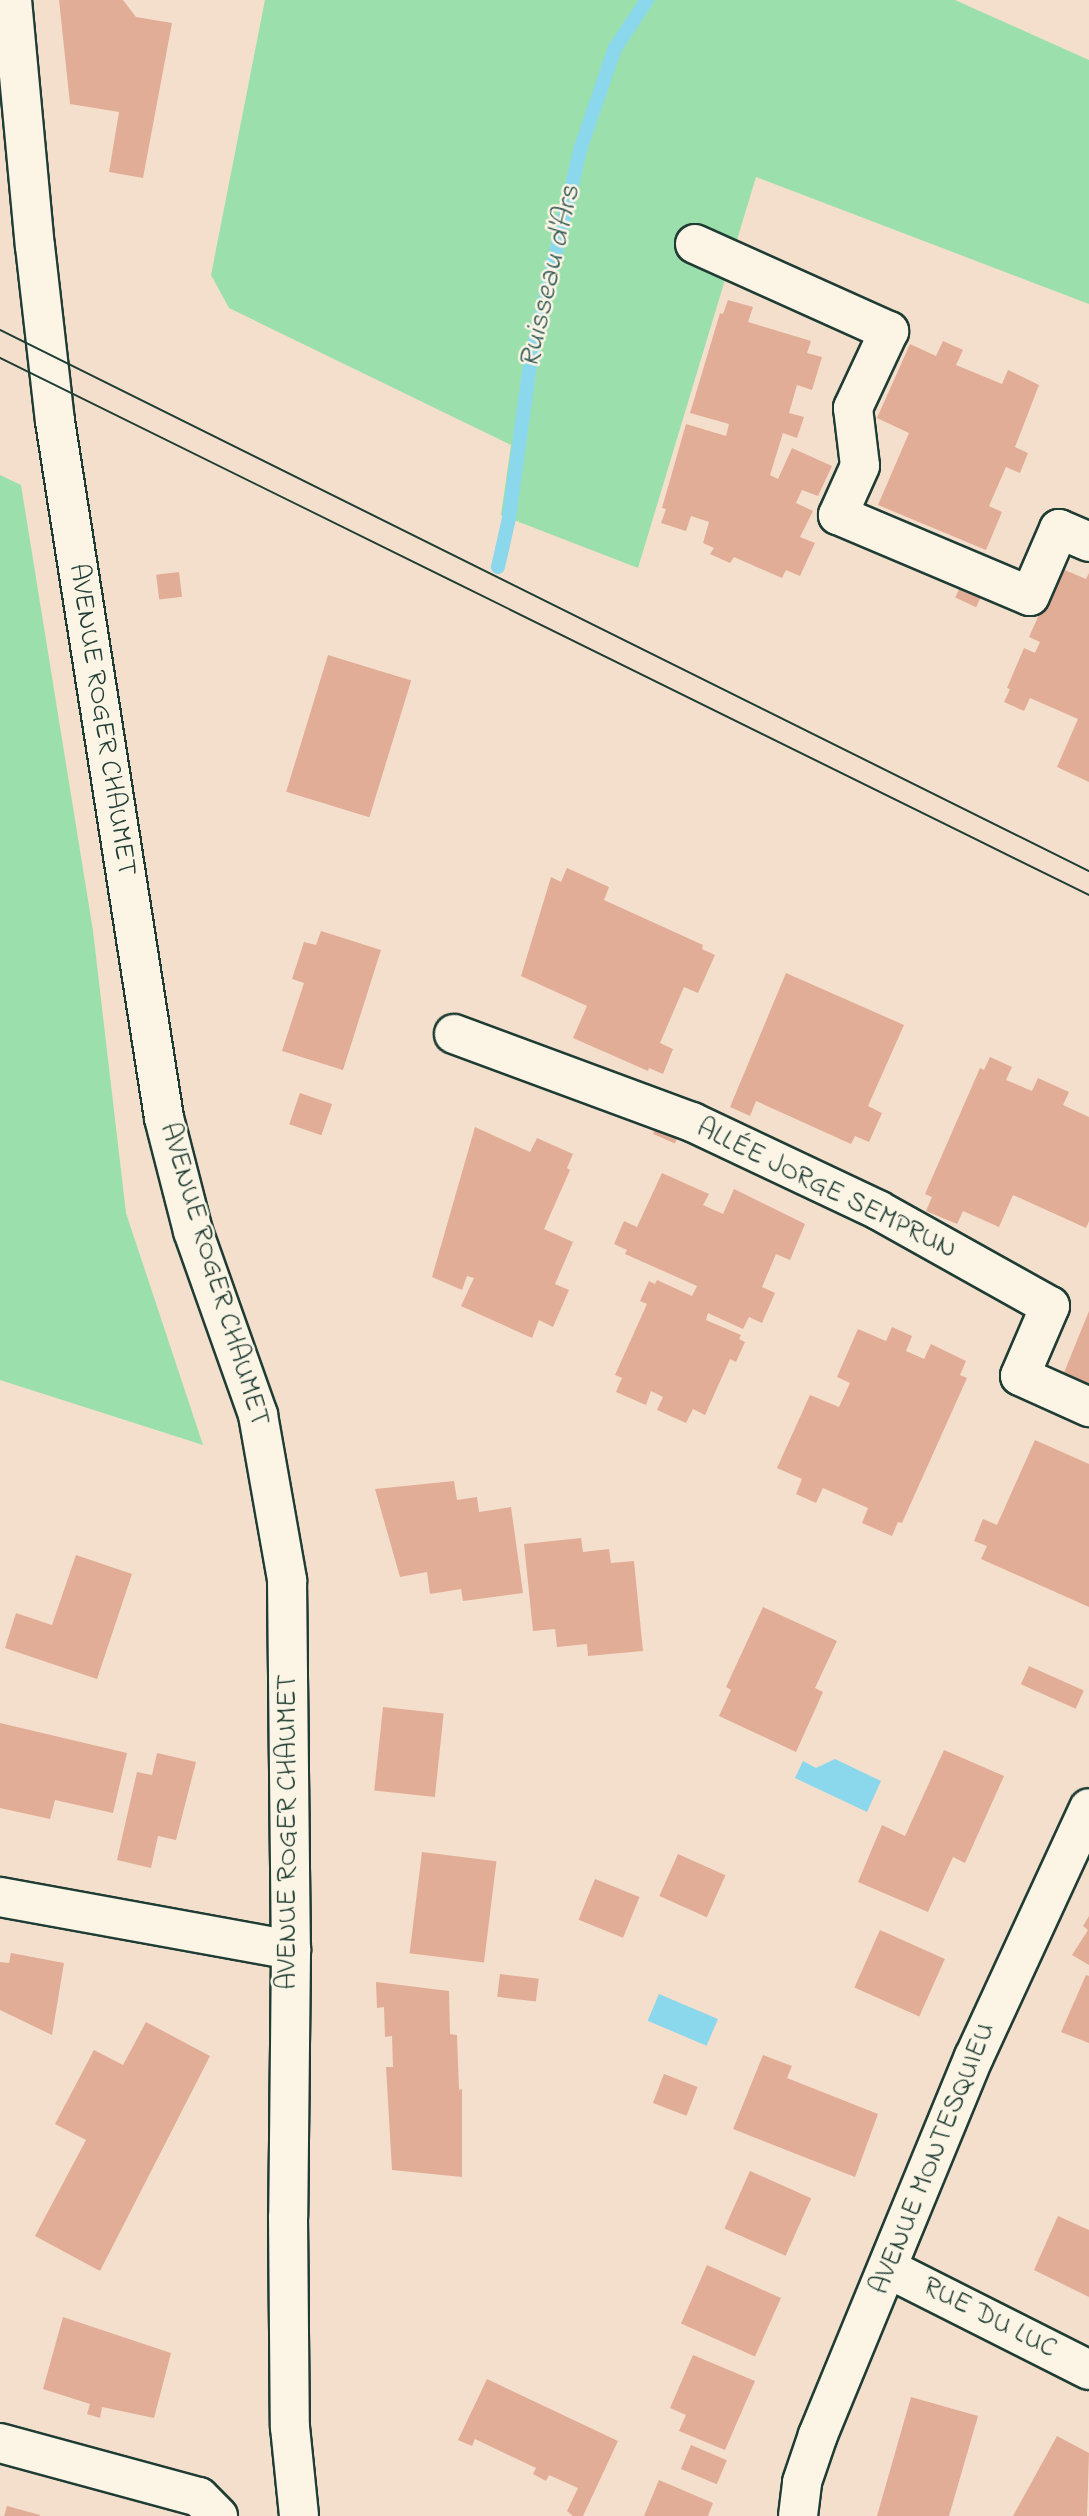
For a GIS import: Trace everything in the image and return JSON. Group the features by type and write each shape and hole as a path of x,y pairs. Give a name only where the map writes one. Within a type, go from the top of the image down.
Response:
{"street":[{"name":"AVENUE ROGER CHAUMET","path":"12,0 35,246 55,421 164,1118 193,1231 258,1415 287,1580 291,1950 288,2217 290,2427 299,2516"},
{"path":"695,244 889,331 853,408 860,467 838,515 1030,596 1059,528 1089,542"},
{"name":"ALLÉE JORGE SEMPRUN","path":"454,1034 692,1122 878,1210 1050,1306 1020,1376 1089,1407"},
{"name":"AVENUE MONTESQUIEU","path":"798,2516 802,2482 818,2435 889,2269 974,2057 1089,1808"},
{"path":"0,1897 291,1950"},
{"name":"RUE DU LUC","path":"889,2269 1089,2370"},
{"path":"0,2443 199,2497 218,2516"},
{"path":"317,2516 322,2516"}],"green space":[{"path":"265,0 955,0 1089,60 1089,304 756,177 638,568 501,515 511,445 229,308 211,275"},
{"path":"0,475 21,485 93,931 126,1213 203,1445 0,1380"}],"water":[{"path":"835,1759 881,1781 867,1812 795,1778 803,1761 816,1768"},
{"path":"659,1994 718,2019 707,2046 648,2021"}],"building":[{"path":"59,0 123,0 136,17 172,23 143,178 109,172 119,112 70,104"},
{"path":"728,300 753,307 748,322 811,341 807,353 822,357 812,390 797,385 789,413 804,417 797,438 783,433 770,475 778,479 792,448 832,466 818,496 802,490 796,503 813,511 800,537 815,543 800,576 786,570 782,578 734,557 730,563 710,554 714,548 703,543 709,522 691,516 686,531 661,523 666,509 662,508 686,424 726,436 729,424 690,413 720,313 723,314"},
{"path":"943,341 963,350 956,365 1002,384 1008,370 1039,385 1015,447 1028,453 1020,473 1006,467 989,506 1002,512 986,550 878,505 909,433 877,418 910,344 936,356"},
{"path":"1060,568 1086,579 1089,573 1089,782 1057,767 1078,719 1030,698 1024,711 1004,702 1024,648 1035,653 1040,642 1029,637"},
{"path":"179,572 182,597 159,600 156,575"},
{"path":"962,583 983,593 976,607 955,598"},
{"path":"328,655 411,680 369,817 286,792"},
{"path":"567,868 609,887 604,900 703,945 702,949 715,955 698,993 684,987 660,1043 673,1049 663,1074 649,1068 648,1071 573,1038 587,1006 521,976 551,877 561,882"},
{"path":"321,931 381,950 343,1070 282,1051 304,983 292,979 304,942 316,945"},
{"path":"786,973 904,1025 868,1106 882,1113 869,1142 855,1136 851,1144 756,1101 750,1116 730,1107"},
{"path":"990,1057 1012,1067 1006,1080 1032,1091 1038,1078 1069,1092 1063,1105 1089,1117 1089,1221 1086,1228 1013,1195 999,1227 963,1211 957,1224 926,1211 932,1197 925,1194 980,1068 984,1070"},
{"path":"300,1093 332,1104 321,1135 289,1124"},
{"path":"659,1120 681,1130 675,1143 653,1134"},
{"path":"475,1127 530,1152 537,1138 573,1154 567,1168 570,1170 544,1229 573,1242 555,1284 569,1290 553,1327 539,1320 532,1338 461,1306 474,1278 467,1276 462,1290 432,1277"},
{"path":"662,1173 709,1194 703,1205 723,1214 734,1189 805,1224 790,1260 776,1254 762,1287 775,1293 762,1323 749,1317 743,1329 708,1313 706,1320 741,1335 739,1339 745,1342 736,1362 730,1359 705,1415 693,1409 686,1423 657,1410 663,1397 651,1391 646,1405 616,1392 622,1378 615,1375 647,1304 640,1301 649,1281 655,1284 657,1280 692,1296 697,1286 625,1254 627,1250 614,1244 624,1221 637,1227"},
{"path":"1089,1311 1089,1387 1063,1375"},
{"path":"892,1327 912,1336 906,1351 924,1359 931,1344 966,1361 960,1375 967,1378 902,1523 898,1522 892,1536 862,1523 868,1508 823,1488 816,1503 796,1494 802,1479 777,1468 810,1395 839,1407 850,1383 837,1377 858,1329 886,1341"},
{"path":"1035,1440 1089,1464 1089,1607 981,1559 987,1546 974,1541 983,1519 997,1525"},
{"path":"454,1481 457,1500 477,1497 479,1512 511,1507 523,1593 463,1601 461,1589 430,1594 427,1572 400,1577 375,1489"},
{"path":"581,1538 583,1552 609,1549 611,1563 634,1561 643,1651 588,1656 587,1644 557,1647 555,1629 533,1631 524,1544"},
{"path":"76,1555 132,1574 97,1679 5,1648 16,1613 52,1625"},
{"path":"763,1607 837,1641 815,1688 823,1692 796,1752 719,1716 731,1690 726,1687"},
{"path":"1029,1666 1084,1690 1076,1709 1021,1684"},
{"path":"383,1707 444,1713 435,1797 374,1791"},
{"path":"0,1723 127,1753 113,1813 55,1800 50,1819 0,1808"},
{"path":"944,1750 1004,1776 965,1863 953,1857 928,1912 858,1882 882,1825 905,1836"},
{"path":"157,1753 196,1762 176,1840 158,1836 151,1868 117,1860 137,1772 152,1775"},
{"path":"422,1852 496,1861 484,1962 410,1953"},
{"path":"678,1854 726,1875 707,1917 659,1896"},
{"path":"595,1879 640,1897 623,1938 579,1920"},
{"path":"1089,1916 1089,1965 1072,1955 1088,1930 1083,1926"},
{"path":"880,1930 945,1959 919,2016 854,1988"},
{"path":"11,1953 64,1963 52,2035 0,2010 0,1962 9,1963"},
{"path":"500,1974 539,1979 536,2002 497,1997"},
{"path":"1086,1975 1089,1976 1089,2043 1061,2032"},
{"path":"376,1982 449,1991 450,2034 457,2035 459,2090 462,2089 462,2177 392,2170 386,2067 393,2067 392,2036 385,2037 384,2007 377,2008"},
{"path":"146,2022 210,2056 100,2271 35,2236 86,2140 55,2124 94,2050 123,2065"},
{"path":"763,2055 792,2066 787,2078 878,2114 855,2177 733,2129"},
{"path":"664,2074 698,2087 686,2116 653,2103"},
{"path":"750,2171 811,2198 786,2256 724,2229"},
{"path":"1058,2216 1089,2230 1089,2297 1034,2270"},
{"path":"707,2265 781,2298 755,2356 681,2323"},
{"path":"63,2317 171,2353 154,2418 102,2407 100,2418 87,2414 90,2404 43,2389"},
{"path":"693,2355 755,2381 725,2450 679,2431 686,2415 670,2408"},
{"path":"487,2379 618,2441 583,2516 573,2516 567,2511 578,2488 549,2475 546,2481 533,2474 536,2468 475,2439 472,2446 458,2440"},
{"path":"911,2397 978,2416 949,2516 877,2516"},
{"path":"1057,2436 1089,2453 1087,2516 1013,2516"},
{"path":"691,2445 727,2460 717,2484 681,2469"},
{"path":"659,2480 713,2503 708,2516 644,2516"},
{"path":"7,2506 40,2515 40,2516 4,2516"}],"waterway":[{"name":"Ruisseau d'Ars","path":"498,567 509,518 531,358 580,150 615,48 647,0"}],"tram line":[{"path":"0,330 1089,871"},
{"path":"0,358 1089,895"}]}
